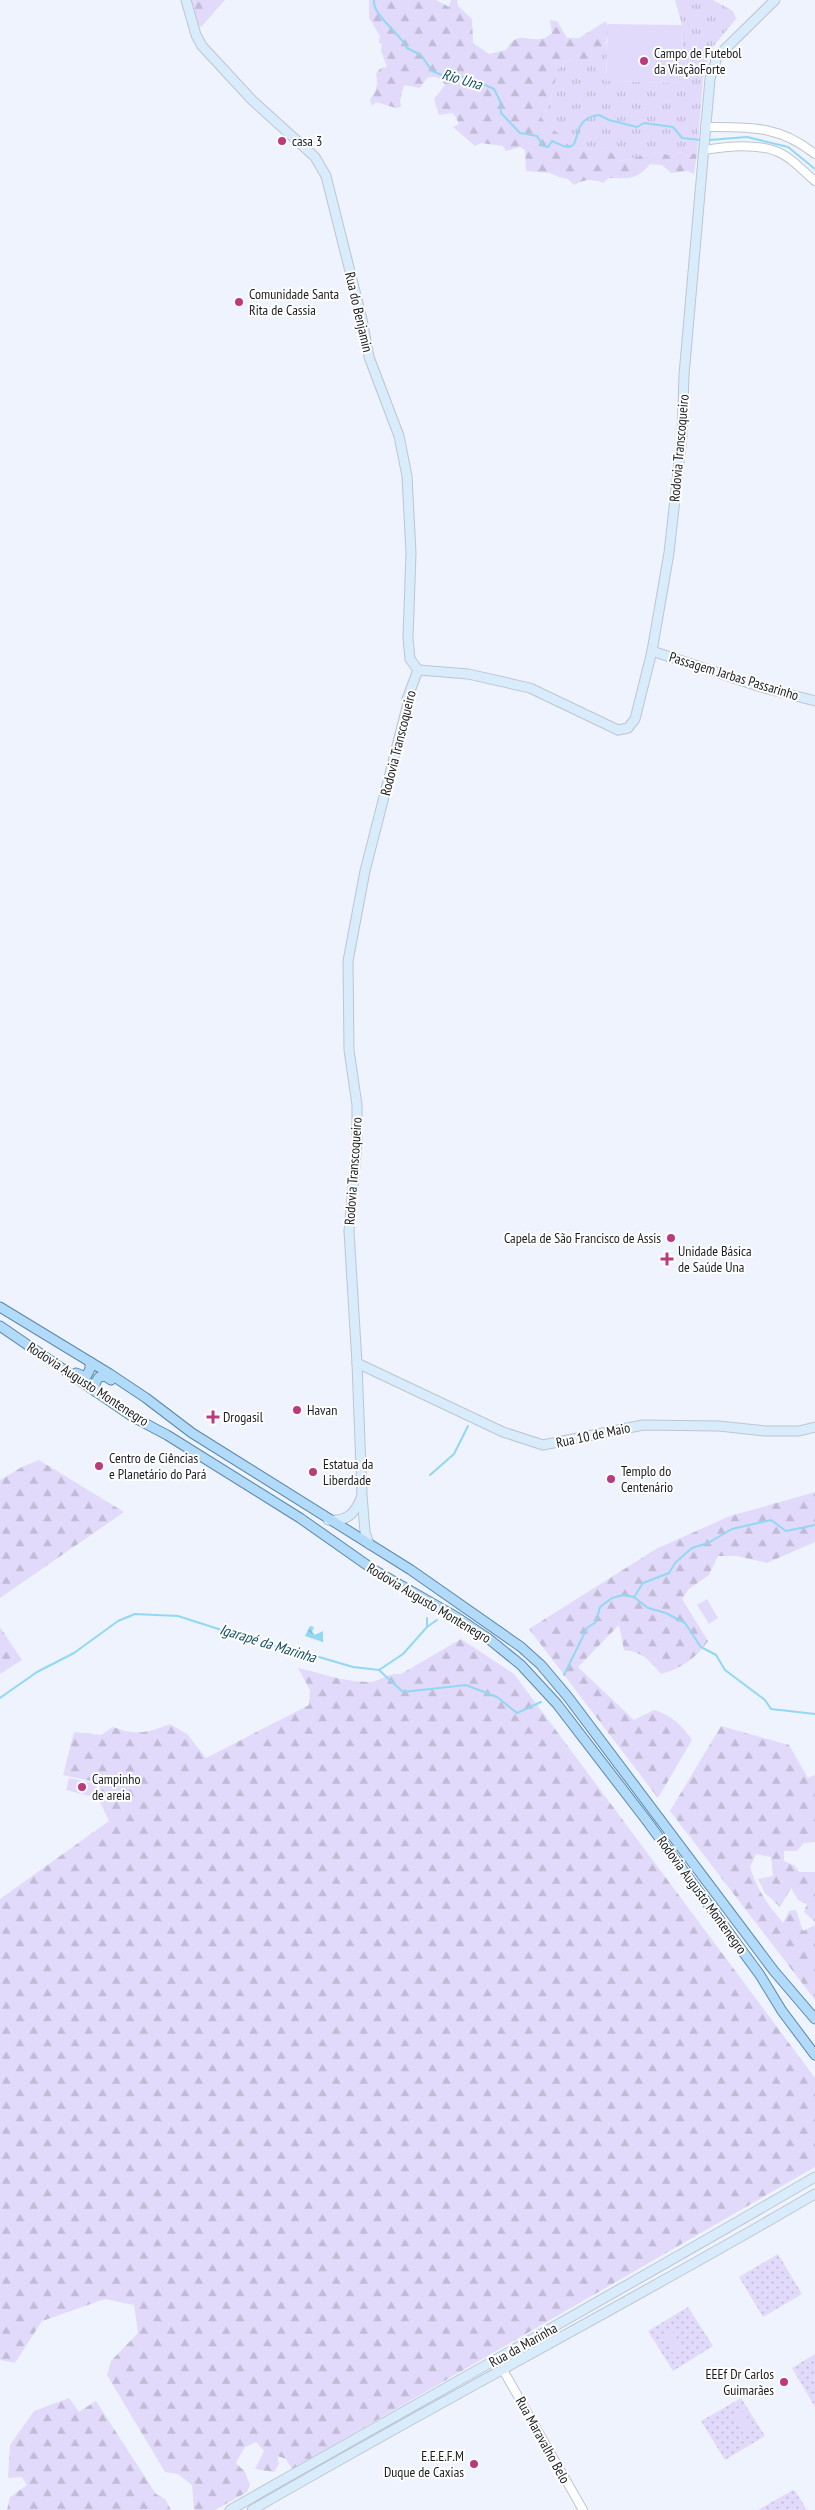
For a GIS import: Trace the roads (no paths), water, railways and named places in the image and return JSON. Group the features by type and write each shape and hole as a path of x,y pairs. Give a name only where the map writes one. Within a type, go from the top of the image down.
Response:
{"main road":[{"name":"Rua do Benjamin","path":"186,0 196,35 202,46 252,100 317,159 326,176 366,337 369,358 400,436 410,503 411,553 408,638 410,659 418,670"},
{"name":"Rodovia Transcoqueiro","path":"369,1544 362,1495 358,1363 350,1230 357,1143 357,1105 349,1050 348,961 365,871 384,804 408,703 407,699 418,670 468,674 530,688 613,729 623,730 628,728 636,719 652,651 669,553 680,455 684,375 708,89 717,57 775,0"},
{"name":"Passagem Jarbas Passarinho","path":"652,651 815,701"},
{"name":"Rodovia Augusto Montenegro","path":"0,1307 146,1398 192,1433 369,1544 498,1629 541,1665 568,1697 774,1971 815,2020"},
{"name":"Rodovia Augusto Montenegro","path":"0,1326 133,1417 167,1435 300,1518 374,1570 489,1638 532,1674 647,1821 760,1975 782,2011 815,2055"},
{"path":"36,1352 49,1355 84,1378 90,1371 90,1362"},
{"name":"Rua 10 de Maio","path":"358,1363 503,1432 543,1445 643,1425 719,1426 782,1431 799,1431 815,1427"},
{"path":"96,1392 95,1383 102,1375 136,1397 146,1398"},
{"path":"328,1520 348,1518 355,1510 362,1495"},
{"path":"799,1999 802,2007 815,2025"},
{"path":"782,2011 790,2015 815,2048"},
{"name":"Rua da Marinha","path":"230,2510 643,2277 815,2177"},
{"name":"Rua da Marinha","path":"252,2510 416,2416 614,2309 815,2194"},
{"path":"614,2309 649,2284 649,2277 643,2277"},
{"path":"416,2416 411,2415 413,2408 438,2392"}],"street":[{"path":"705,129 758,127 790,137 815,154"},
{"path":"704,148 770,149 783,154 815,181"},
{"name":"Rua Maravalho Belo","path":"503,2370 583,2510"}],"water":[{"path":"310,1626 314,1627 312,1632 315,1635 323,1631 323,1642 305,1636"}],"waterway":[{"name":"Rio Una","path":"374,0 377,12 399,36 407,48 421,55 432,71 442,75 452,74 463,77 473,84 483,84 494,89 500,101 501,113 520,133 537,136 543,146 548,147 552,141 566,147 572,146 584,121 599,115 609,120 637,127 644,123 673,127 682,138 701,140"},
{"name":"Rio Una","path":"709,140 747,137 788,147 815,169"},
{"path":"430,1475 454,1454 468,1426"},
{"path":"634,1597 643,1583 669,1573 675,1563 692,1548 708,1543 732,1529 771,1520 786,1531 815,1525"},
{"name":"Igarapé da Marinha","path":"564,1675 587,1628 596,1622 600,1607 612,1598 623,1595 634,1597 648,1608 666,1613 685,1623 701,1647 716,1655 725,1670 765,1700 771,1709 815,1714"},
{"name":"Igarapé da Marinha","path":"0,1698 37,1672 74,1653 118,1621 135,1614 178,1616 271,1646 285,1647 353,1667 379,1670 403,1692 466,1685 497,1697 517,1713 541,1702"},
{"path":"427,1618 427,1626"},
{"path":"379,1670 403,1654 427,1627 437,1620"}],"place":[{"name":"Campo de Futebol da ViaçãoForte","path":"644,61"},
{"name":"casa 3","path":"282,141"},
{"name":"Comunidade Santa Rita de Cassia","path":"239,302"},
{"name":"Capela de São Francisco de Assis","path":"671,1238"},
{"name":"Unidade Básica de Saúde Una","path":"667,1259"},
{"name":"Havan","path":"297,1410"},
{"name":"Drogasil","path":"213,1417"},
{"name":"Centro de Ciências e Planetário do Pará","path":"99,1466"},
{"name":"Estatua da Liberdade","path":"313,1472"},
{"name":"Templo do Centenário","path":"611,1479"},
{"name":"Campinho de areia","path":"82,1787"},
{"name":"EEEf Dr Carlos Guimarães","path":"784,2382"},
{"name":"E.E.E.F.M Duque de Caxias","path":"474,2464"}]}
